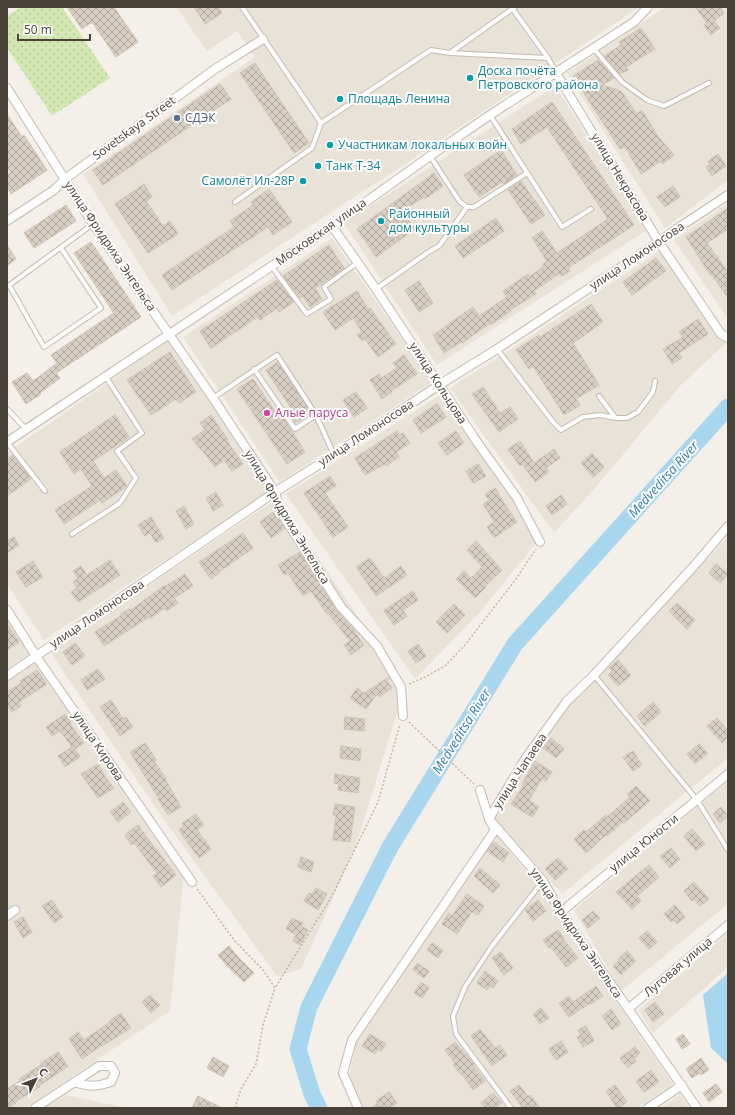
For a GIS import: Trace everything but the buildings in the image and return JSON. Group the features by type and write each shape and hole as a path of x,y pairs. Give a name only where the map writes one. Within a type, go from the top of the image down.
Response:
{"street":[{"name":"Московская улица","path":"7,442 332,226 490,115 634,22 648,7"},
{"name":"Sovetskaya Street","path":"7,222 54,190 65,179 215,69 263,39"},
{"name":"улица Некрасова","path":"556,73 659,242 721,334 728,338"},
{"name":"улица Фридриха Энгельса","path":"7,88 93,224 213,398 275,492 279,509 341,606 377,646 401,688 402,716"},
{"name":"улица Ломоносова","path":"7,676 275,492 497,349 728,195"},
{"name":"улица Кольцова","path":"332,226 376,289 477,442 517,498 540,542"},
{"name":"улица Чапаева","path":"358,1108 343,1073 352,1040 494,830 489,819 525,759 567,701 594,675 694,566 728,526"},
{"name":"улица Кирова","path":"7,610 36,656 192,882"},
{"name":"улица Юности","path":"561,912 728,774"},
{"name":"улица Фридриха Энгельса","path":"480,790 489,819 544,881 561,912 698,1108"},
{"path":"7,916 15,910"},
{"name":"Луговая улица","path":"628,1009 728,924"},
{"path":"35,1108 74,1082"},
{"path":"648,1108 682,1085"}],"lane":[{"path":"242,7 321,123"},
{"path":"450,53 513,8 548,58 556,73"},
{"path":"594,49 622,82 647,100 664,106 709,83"},
{"path":"235,202 312,148 321,123 431,50 450,53 548,58"},
{"path":"490,115 562,227 591,209"},
{"path":"430,156 460,202 467,207 474,207 527,173"},
{"path":"376,289 439,246 467,207"},
{"path":"60,248 101,308 44,347 8,286 60,248 93,224"},
{"path":"272,266 307,314 331,299 324,287 357,263"},
{"path":"497,349 553,422 561,430 583,416 600,415 626,418 638,412 653,392 655,381"},
{"path":"213,398 254,369 277,355 316,415 334,455"},
{"path":"254,369 295,429 316,415"},
{"path":"72,534 120,503 136,478 117,451 142,433 106,376"},
{"path":"599,396 616,418"},
{"path":"7,409 26,429"},
{"path":"7,442 44,491"},
{"path":"594,675 697,800 728,850"},
{"path":"511,1108 456,1034 453,1016 465,987 492,946 544,881"}],"path":[{"path":"401,688 445,666 465,645 516,578 540,542"},
{"path":"235,1108 241,1089 256,1064 263,1025 275,988 332,896 378,802 402,716 480,790"},
{"path":"192,882 234,940 264,971 275,988"}],"shaded area":[{"path":"176,7 639,7 408,162 172,316 83,174 255,57 237,31 207,51"},
{"path":"666,7 728,7 728,180 665,228 567,73"},
{"path":"555,86 647,230 437,365 344,223"},
{"path":"728,203 728,319 674,240"},
{"path":"332,238 432,382 280,482 183,337"},
{"path":"661,250 727,342 680,386 596,487 554,533 450,388"},
{"path":"168,341 273,489 44,640 7,584 7,453"},
{"path":"443,393 541,537 481,611 415,679 286,494"},
{"path":"278,498 405,687 356,845 301,969 277,976 162,817 50,652"},
{"path":"728,537 728,758 562,894 493,818 565,710"},
{"path":"7,610 34,651 7,669"},
{"path":"36,660 184,874 170,1011 25,1108 7,1108 7,680"},
{"path":"728,781 728,904 621,991 574,910"},
{"path":"496,834 543,893 673,1084 637,1108 356,1108 346,1094 356,1043"},
{"path":"728,933 728,967 653,1033 639,1010"},
{"path":"66,1095 127,1108 44,1108"},
{"path":"680,1095 689,1108 661,1108"}],"green space":[{"path":"21,7 62,7 110,78 52,116 7,48 7,16"}],"water":[{"path":"728,973 728,1064 711,1048 703,995"}],"waterway":[{"name":"Medveditsa River","path":"319,1108 312,1094 298,1049 309,1007 390,847 515,644 728,407"}],"place":[{"name":"Доска почёта Петровского района","path":"470,78"},
{"name":"Площадь Ленина","path":"340,99"},
{"name":"СДЭК","path":"177,118"},
{"name":"Участникам локальных войн","path":"330,145"},
{"name":"Танк Т-34","path":"318,166"},
{"name":"Самолёт Ил-28Р","path":"303,181"},
{"name":"Районный дом культуры","path":"381,221"},
{"name":"Алые паруса","path":"267,413"}]}
